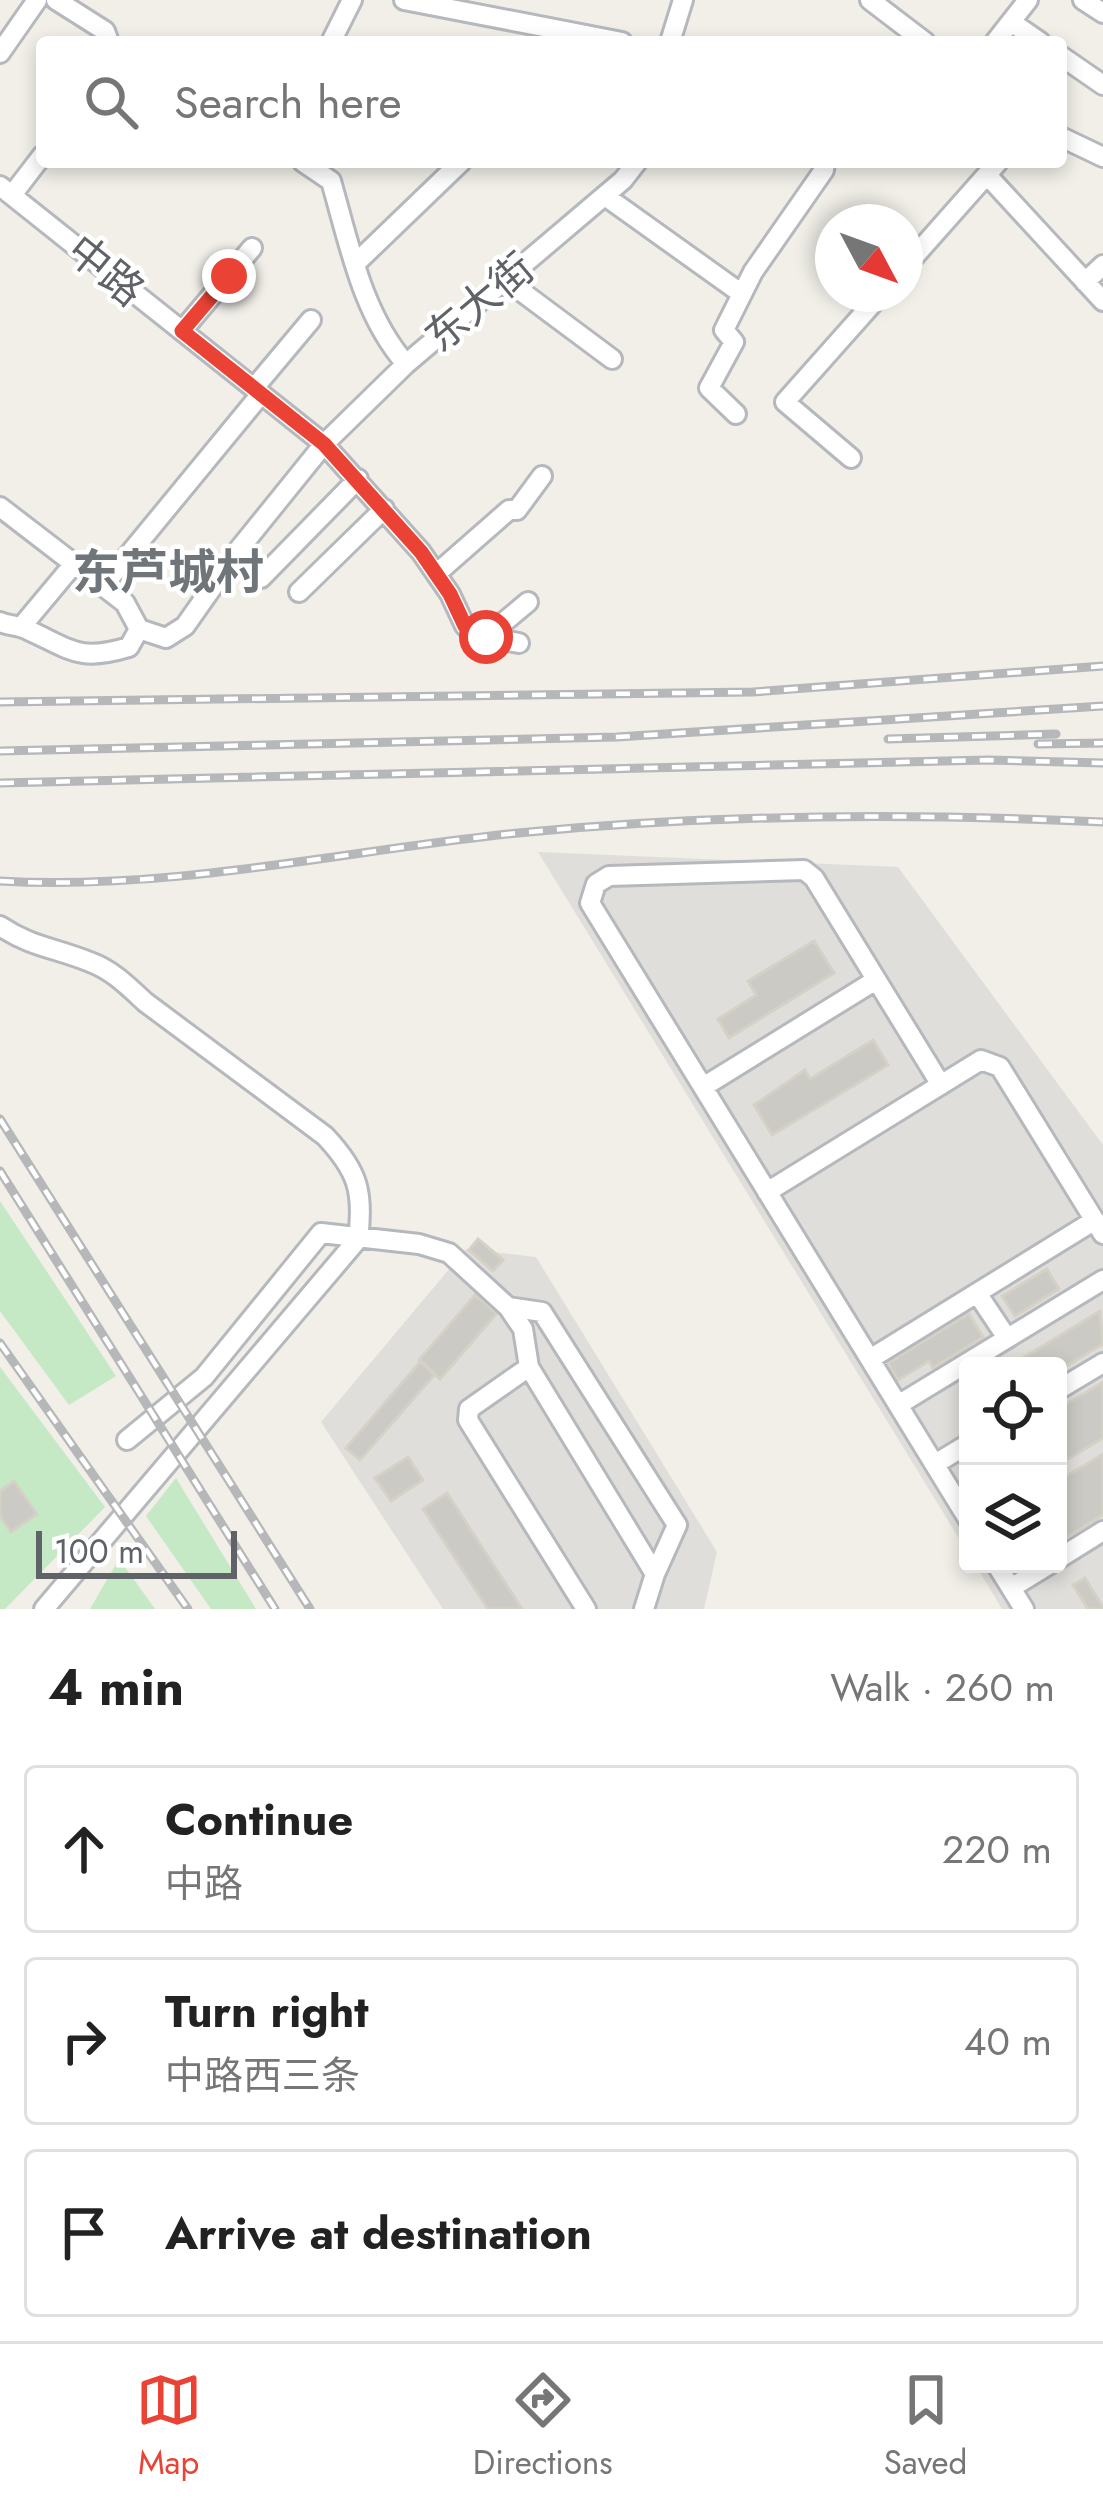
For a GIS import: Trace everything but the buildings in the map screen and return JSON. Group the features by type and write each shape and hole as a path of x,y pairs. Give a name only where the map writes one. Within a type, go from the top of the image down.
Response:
{"street":[{"path":"0,53 37,0"},
{"path":"56,0 107,36"},
{"path":"335,36 352,0"},
{"path":"404,0 555,36"},
{"path":"672,36 683,0"},
{"path":"870,0 917,36"},
{"path":"1000,36 1028,0"},
{"path":"1084,0 1103,13"},
{"path":"1011,22 1031,36"},
{"path":"1067,60 1103,85"},
{"path":"1067,140 1103,157"},
{"path":"6,190 36,162"},
{"path":"312,168 331,181 383,338 406,364"},
{"path":"355,264 455,168"},
{"name":"东大街","path":"139,629 166,638 185,626 240,548 324,444 406,364 605,196 631,168"},
{"path":"736,414 709,388 734,342 724,330 753,272 824,168"},
{"path":"923,247 993,168 1103,301"},
{"name":"中路","path":"6,190 324,444 436,574 465,626 486,637"},
{"path":"605,196 742,294"},
{"path":"182,331 252,248"},
{"path":"1085,283 1103,265"},
{"path":"506,280 612,359"},
{"path":"851,458 785,402 865,312"},
{"path":"103,586 311,320"},
{"path":"436,574 509,510 517,510 542,476"},
{"path":"261,578 358,479"},
{"path":"0,507 125,603 139,629 129,646 95,657 65,651 22,626 0,622"},
{"path":"299,592 384,509"},
{"path":"22,626 74,566"},
{"path":"486,637 527,602"},
{"path":"486,637 519,643"},
{"path":"941,1085 814,878 804,870 608,876 596,884 590,903 959,1504"},
{"path":"0,926 26,944 91,962 119,977 145,1002 326,1136 350,1163 362,1205 358,1240 44,1609"},
{"path":"703,1087 876,980"},
{"path":"767,1192 981,1060 1000,1067 1099,1227 977,1293 870,1359"},
{"path":"127,1440 205,1377 321,1233 419,1244 449,1252 508,1307 523,1329 530,1367 655,1574"},
{"path":"898,1405 1103,1280"},
{"path":"977,1293 1007,1338"},
{"path":"508,1307 542,1312 677,1525 644,1609"},
{"path":"1067,1385 1103,1363"},
{"path":"530,1367 469,1408 468,1420 586,1609"},
{"path":"934,1464 959,1449"},
{"path":"1067,1553 1103,1531"},
{"path":"1002,1573 1024,1609"},
{"path":"1011,1588 1035,1573"}],"shaded area":[{"path":"538,852 898,867 1103,1145 1103,1609 1002,1609 980,1573 1067,1573 1067,1357 959,1357 959,1538"},
{"path":"466,1249 536,1257 717,1552 704,1609 443,1609 321,1422"}],"green space":[{"path":"0,1201 116,1376 69,1405 0,1311"},
{"path":"0,1367 105,1507 5,1609 0,1609"},
{"path":"176,1478 256,1609 211,1609 146,1516"},
{"path":"119,1559 155,1609 90,1609"}],"railway":[{"path":"0,702 753,692 1103,666"},
{"path":"0,751 617,737 1103,706"},
{"path":"888,739 1056,734"},
{"path":"1038,744 1103,743"},
{"path":"0,783 988,760 1103,763"},
{"path":"0,881 65,883 195,875 454,840 664,822 884,817 1103,822"},
{"path":"0,1119 310,1609"},
{"path":"0,1171 275,1609"},
{"path":"0,1343 188,1609"}],"district":[{"name":"东芦城村","path":"168,572"}],"route":[{"path":"229,276 182,331 324,444 421,552 465,626 486,637"}]}
